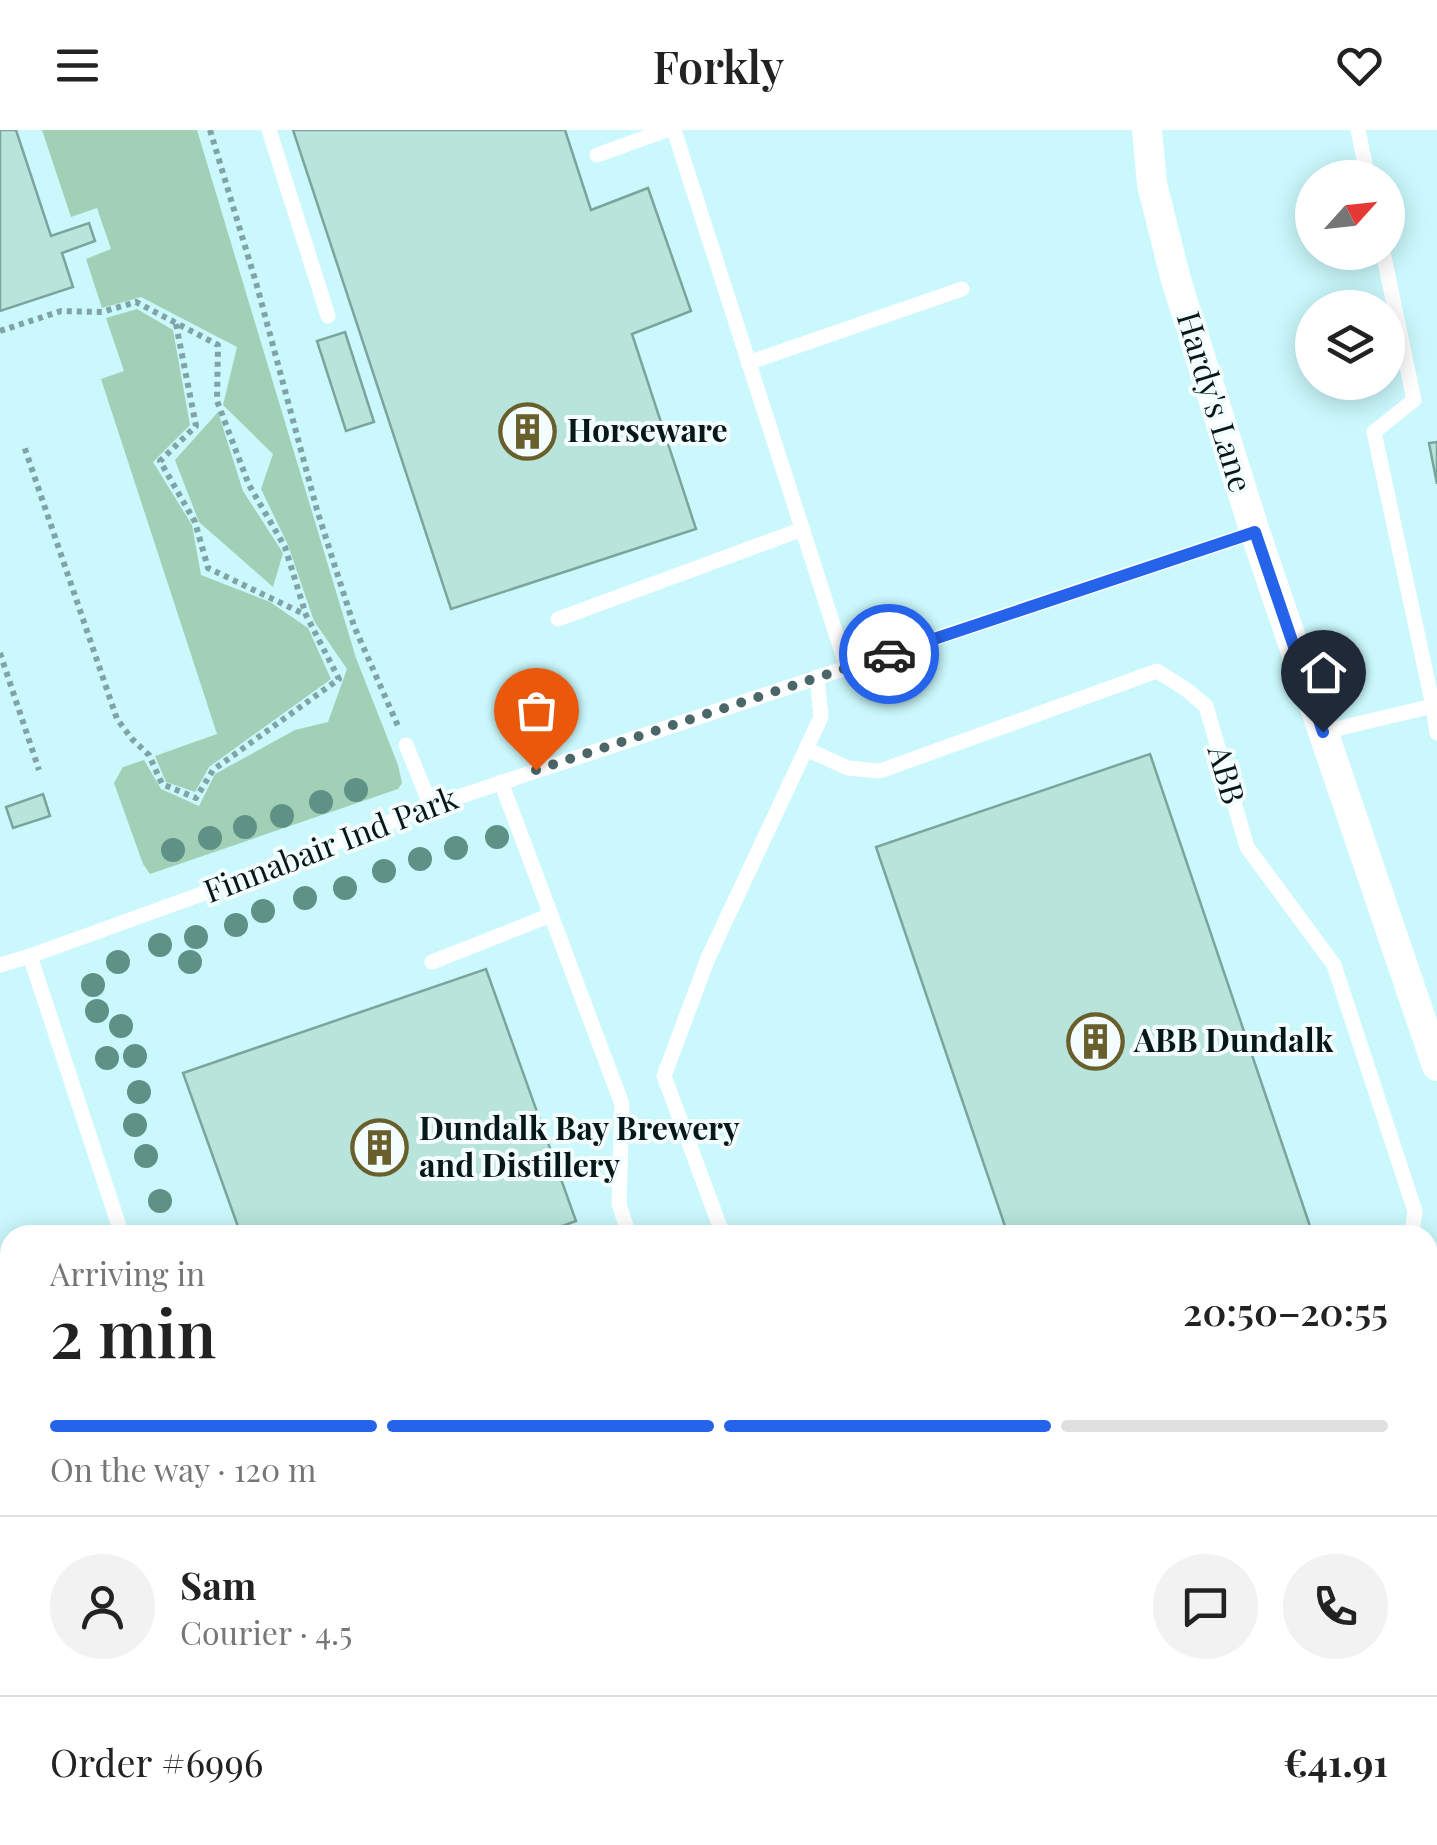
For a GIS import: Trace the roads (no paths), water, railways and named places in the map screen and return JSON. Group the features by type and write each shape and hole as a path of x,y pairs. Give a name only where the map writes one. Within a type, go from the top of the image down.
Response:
{"street":[{"name":"Hardy's Lane","path":"1147,130 1152,184 1176,280 1255,532 1437,1066"}],"lane":[{"path":"269,130 328,316"},
{"path":"596,155 671,130 847,668"},
{"path":"1358,130 1364,160"},
{"path":"1388,270 1414,400 1374,432 1437,733"},
{"path":"748,362 962,289"},
{"path":"558,619 802,529"},
{"name":"Finnabair Ind Park","path":"0,965 221,887 431,806 1255,532"},
{"name":"ABB","path":"806,748 848,768 880,771 1157,671 1187,690 1206,706 1247,847 1334,965 1415,1212 1413,1225"},
{"path":"718,1225 664,1076 708,958 821,716 817,677"},
{"path":"1323,732 1433,706"},
{"path":"406,746 431,806"},
{"path":"502,782 622,1104 620,1204 626,1225"},
{"path":"432,962 551,915"},
{"path":"30,956 119,1225"}],"place":[{"name":"Horseware","path":"528,431"},
{"name":"ABB Dundalk","path":"1095,1041"},
{"name":"Dundalk Bay Brewery and Distillery","path":"380,1147"}]}
